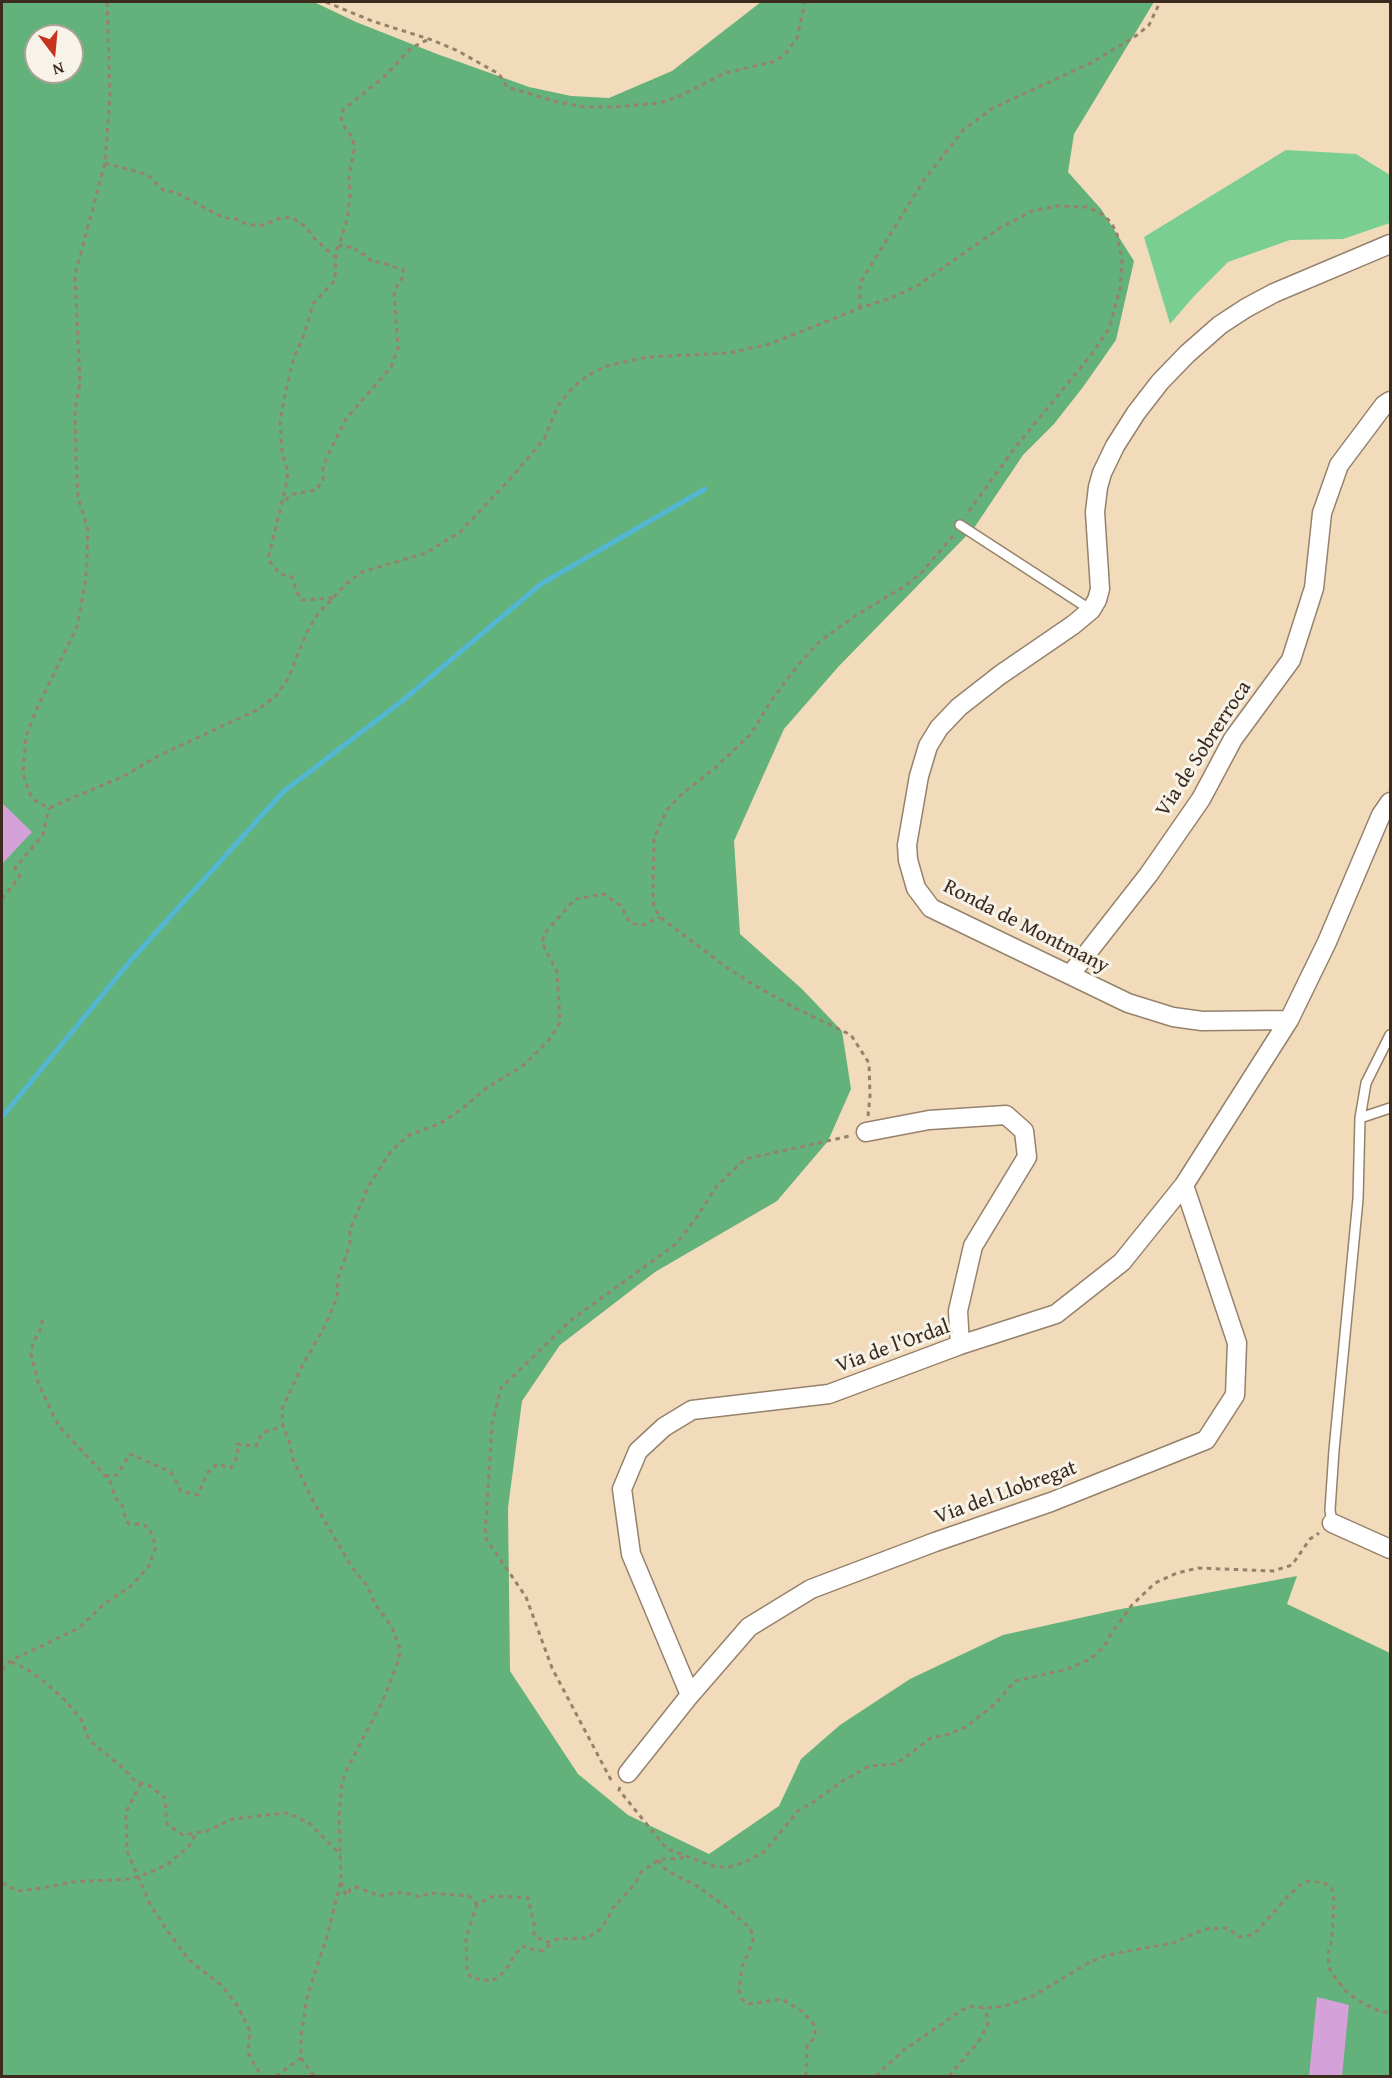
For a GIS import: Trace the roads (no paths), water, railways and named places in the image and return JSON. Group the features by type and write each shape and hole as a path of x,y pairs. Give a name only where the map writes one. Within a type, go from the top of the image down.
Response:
{"street":[{"path":"1091,610 1100,589 1095,512 1100,480 1115,446 1160,381 1221,325 1246,308 1274,293 1390,244"},
{"name":"Via de Sobrerroca","path":"1070,975 1149,874 1201,799 1233,739 1291,660 1314,588 1322,513 1339,465 1384,405 1390,401"},
{"name":"Ronda de Montmany","path":"1091,610 959,707 939,728 928,746 922,761 907,845 911,874 922,899 931,908 1128,1003 1173,1017 1202,1021 1289,1020"},
{"path":"1289,1020 1327,942 1381,815 1390,802"},
{"name":"Via de l'Ordal","path":"690,1695 631,1554 622,1488 638,1451 664,1427 692,1410 829,1394 1056,1314 1122,1262 1184,1185 1289,1020"},
{"path":"866,1132 930,1120 1006,1115 1024,1131 1027,1157 973,1246 958,1311 960,1346"},
{"name":"Via del Llobregat","path":"628,1773 749,1626 811,1588 1051,1502 1206,1440 1235,1395 1238,1343 1184,1185"},
{"path":"1332,1523 1390,1549"}],"lane":[{"path":"960,525 1091,610"},
{"path":"1332,1523 1330,1510 1334,1450 1358,1199 1360,1118 1366,1083 1390,1035"},
{"path":"1360,1118 1390,1108"}],"waterway":[{"path":"2,1117 132,959 283,792 402,701 541,584 705,489"}]}
